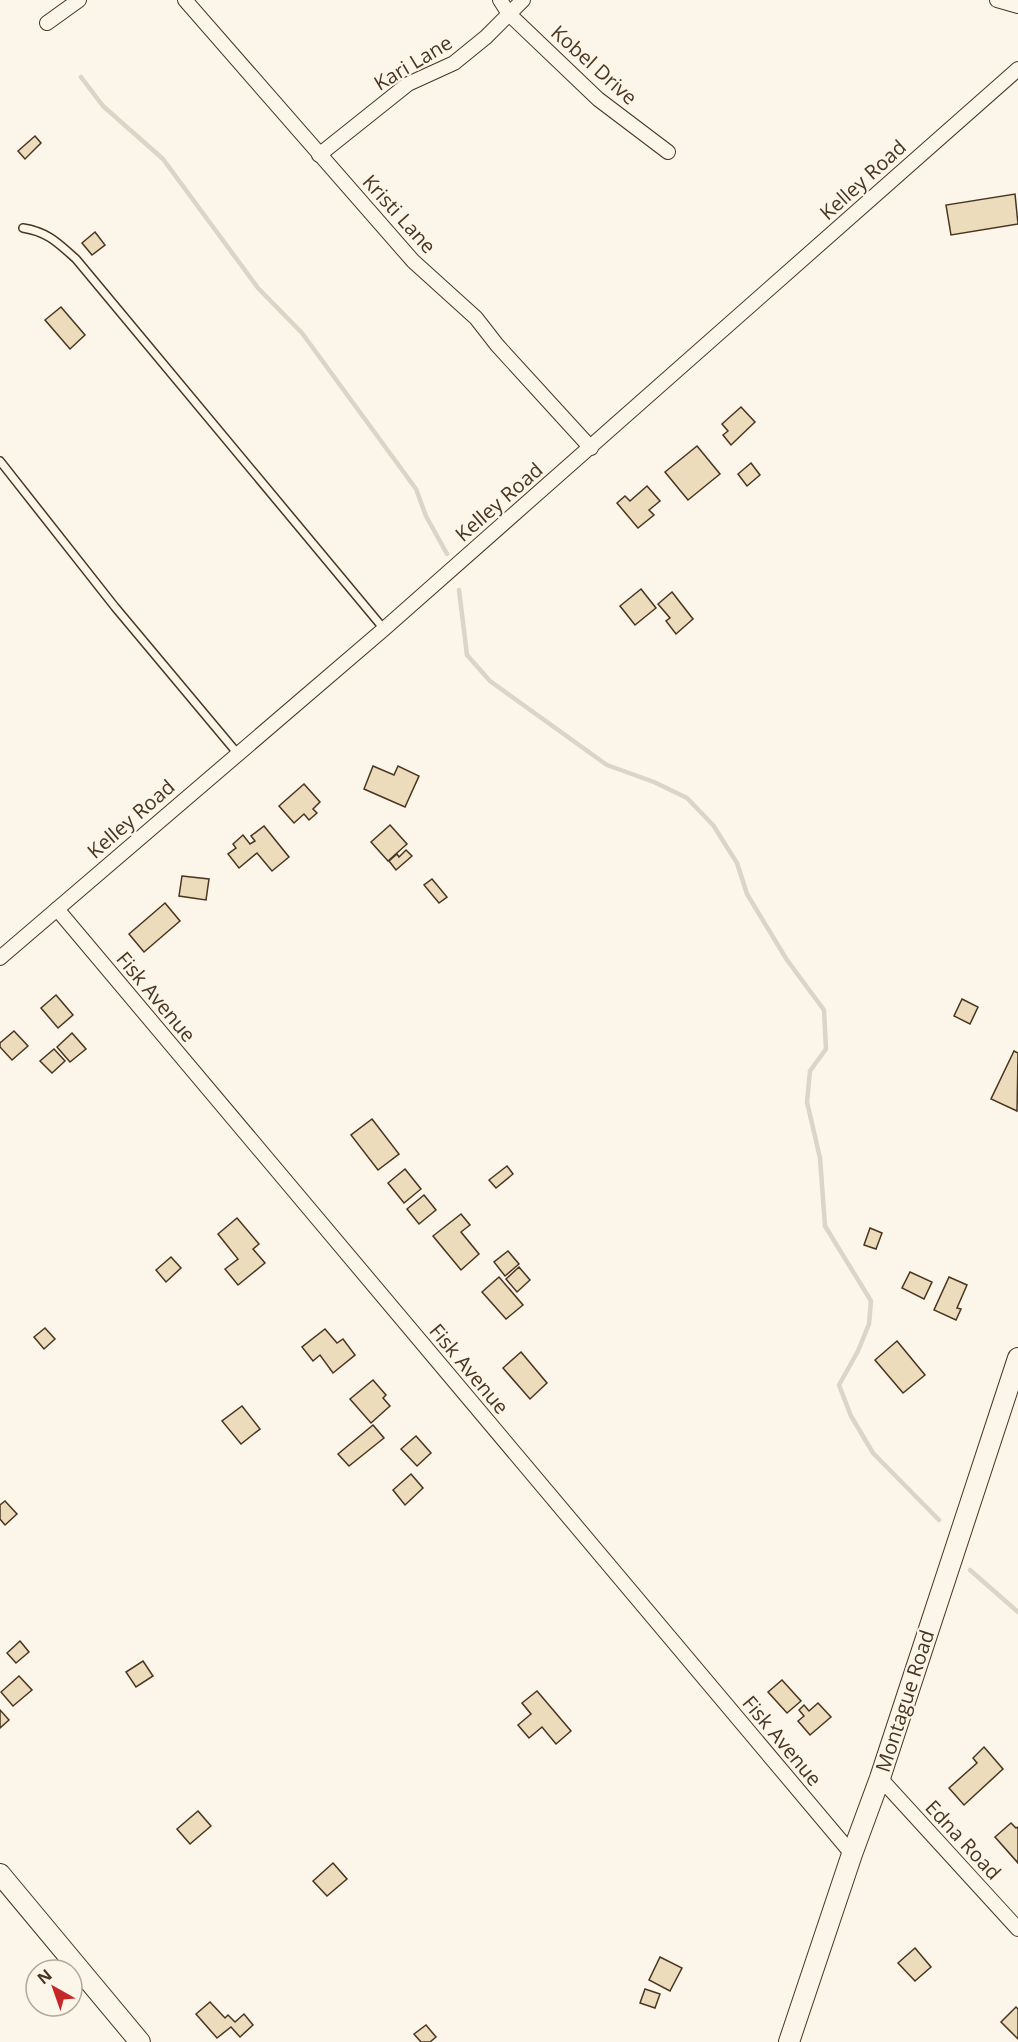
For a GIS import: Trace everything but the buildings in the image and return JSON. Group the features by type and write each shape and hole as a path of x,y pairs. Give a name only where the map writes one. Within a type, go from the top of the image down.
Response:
{"main road":[{"name":"Montague Road","path":"789,2042 880,1778 1018,1358"},
{"path":"0,1874 140,2042"}],"street":[{"path":"47,23 79,0"},
{"name":"Kristi Lane","path":"185,0 413,261 476,318 497,345 591,448"},
{"name":"Kobel Drive","path":"501,0 509,14 598,99 668,152"},
{"name":"Kari Lane","path":"319,155 408,84 454,63 486,37 523,0"},
{"path":"997,0 1018,6"},
{"name":"Kelley Road","path":"0,958 384,629 1018,69"},
{"name":"Fisk Avenue","path":"57,909 852,1854"},
{"name":"Edna Road","path":"880,1778 1018,1929"}],"lane":[{"path":"23,228 38,230 52,238 76,259 384,629"},
{"path":"0,461 115,606 238,753"}],"waterway":[{"path":"81,77 103,106 163,159 258,288 302,333 416,489 426,516 447,554"},
{"path":"459,590 467,655 490,681 607,765 654,782 687,798 713,825 737,863 747,894 787,960 824,1010 826,1049 810,1071 807,1102 820,1158 825,1226 871,1301 869,1324 858,1351 839,1385 851,1416 873,1453 939,1520"},
{"path":"970,1570 1018,1612"}]}
